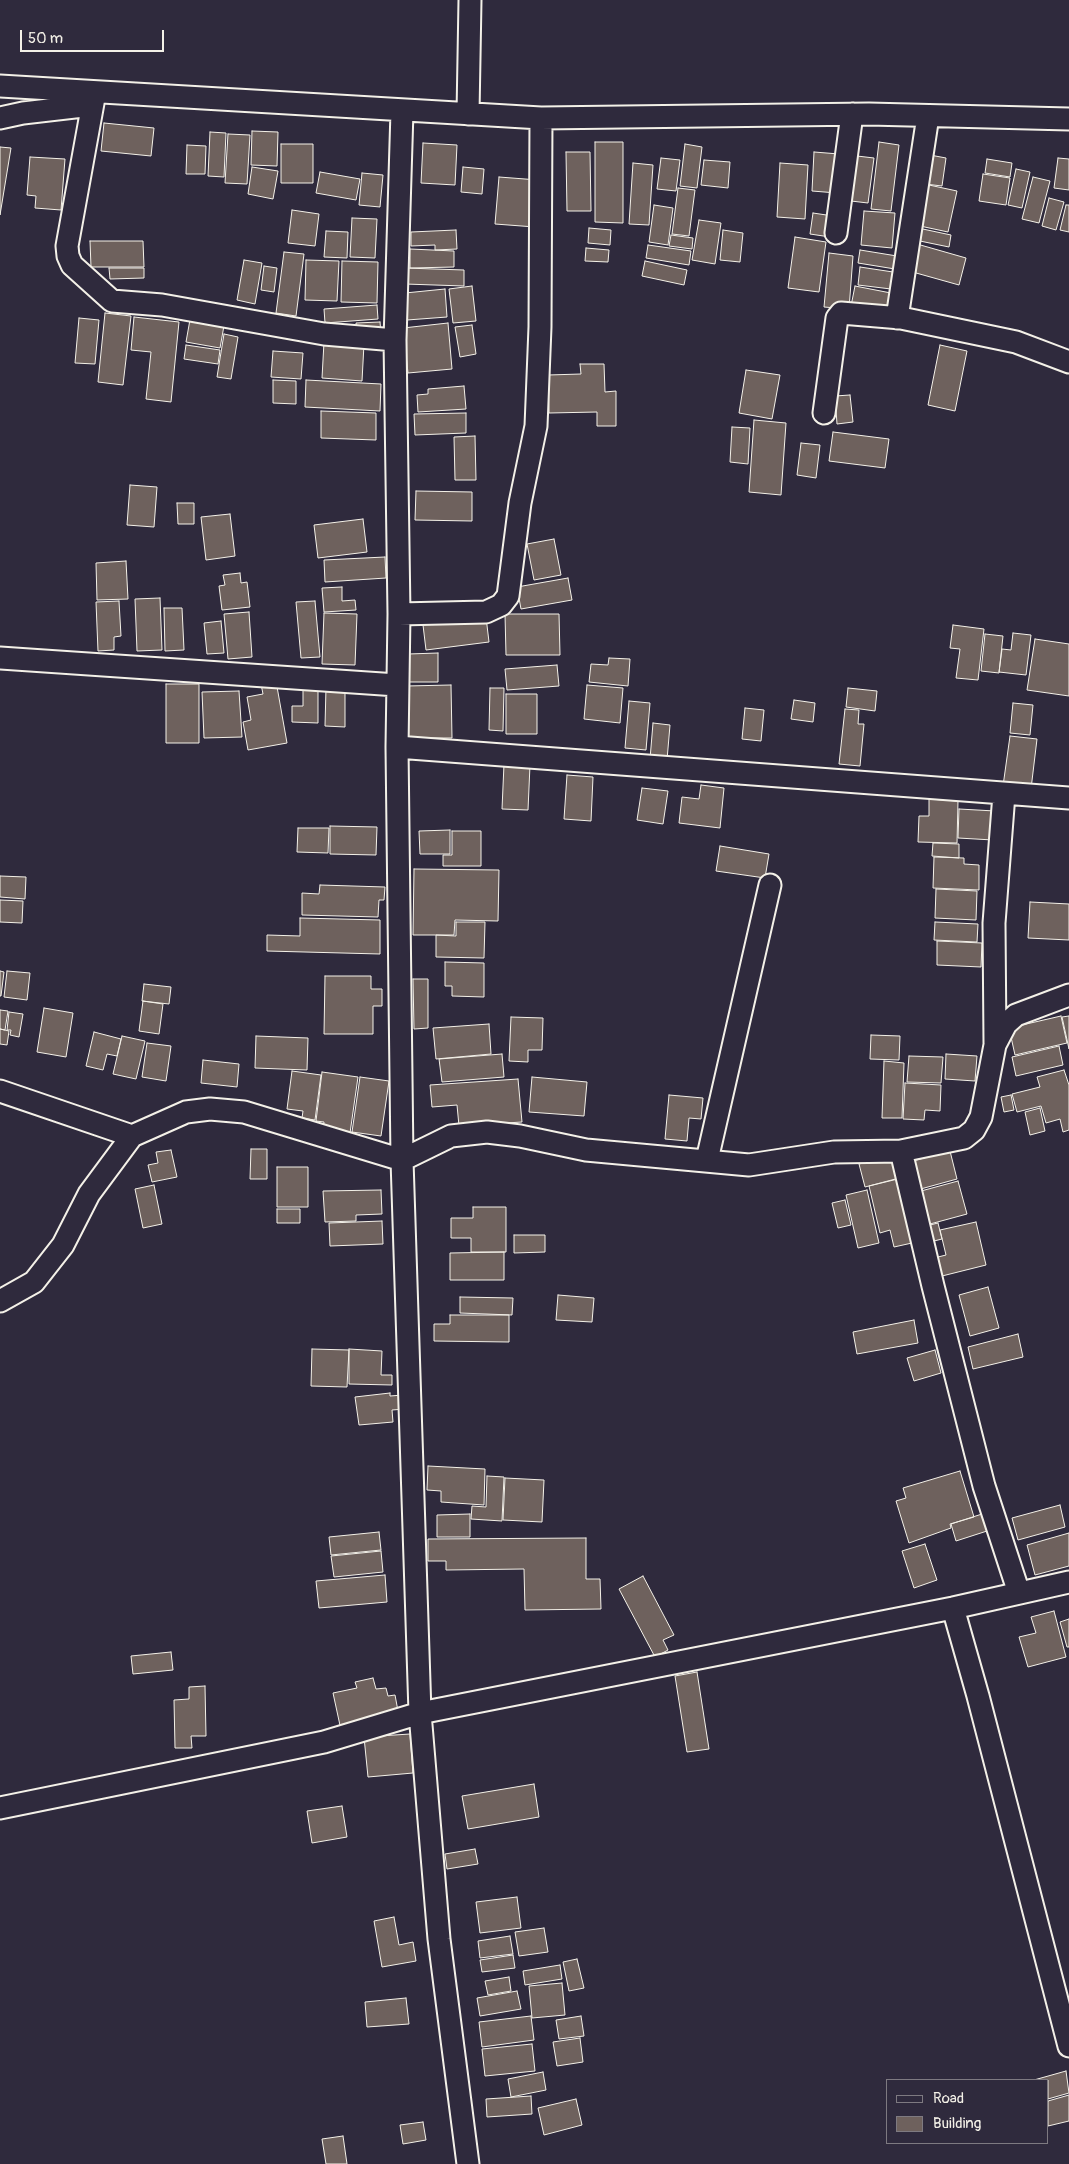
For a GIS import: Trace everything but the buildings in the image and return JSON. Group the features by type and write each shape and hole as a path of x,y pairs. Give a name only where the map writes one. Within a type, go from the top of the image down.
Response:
{"street":[{"path":"468,114 470,0"},
{"path":"0,86 93,99 541,118 852,114 1069,119"},
{"path":"0,118 93,99"},
{"path":"93,99 67,246 68,256 78,272 112,301 162,305 324,334 395,340"},
{"path":"402,111 395,340 399,614 397,747 402,1160 420,1713 439,1939 468,2164"},
{"path":"836,233 852,114"},
{"path":"897,318 928,116"},
{"path":"399,614 486,612 502,605 508,596 520,503 536,426 540,328 541,118"},
{"path":"824,413 839,315 845,312 897,318 1016,342 1069,362"},
{"path":"0,658 397,685"},
{"path":"397,747 1069,798"},
{"path":"0,1301 34,1282 63,1244 89,1194 132,1136 186,1112 218,1110 244,1112 402,1160 451,1136 487,1132 520,1136 586,1150 750,1165 834,1152 901,1151 964,1138 974,1130 981,1117 995,1045 994,923 1004,794"},
{"path":"707,1160 770,885"},
{"path":"995,1045 1006,1024 1016,1015 1069,995"},
{"path":"0,1091 132,1136"},
{"path":"901,1151 984,1486 1019,1593"},
{"path":"0,1808 324,1742 420,1713 953,1608 1069,1582"},
{"path":"953,1608 981,1705 1069,2046"}]}
